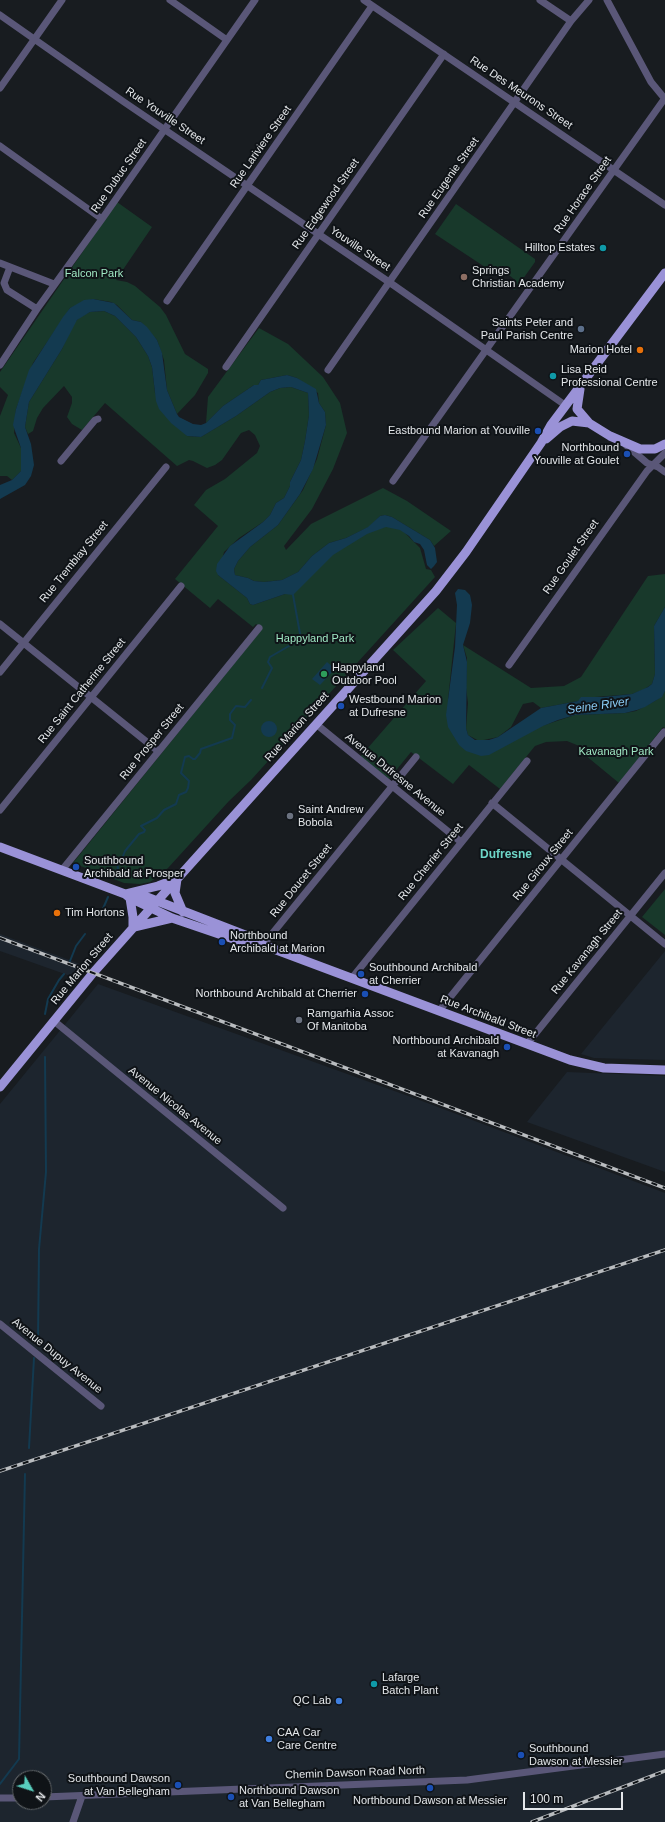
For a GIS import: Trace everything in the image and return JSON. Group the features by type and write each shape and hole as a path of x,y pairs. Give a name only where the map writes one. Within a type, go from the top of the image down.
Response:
{"main road":[{"name":"Rue Marion Street","path":"0,1086 153,905 436,591 466,552 541,443 565,405 581,386 665,273"},
{"path":"581,386 577,408 589,423 625,444 640,449 655,448 665,444"},
{"path":"541,443 560,427 572,421 589,423"},
{"name":"Rue Archibald Street","path":"0,847 153,905 183,912 258,940 263,945 570,1060 604,1068 665,1070"},
{"path":"172,918 133,928 133,917 127,894 178,878"},
{"path":"178,878 175,889 177,899 183,912"},
{"name":"Rue Archibald Street","path":"153,905 172,918 252,946 263,945"}],"street":[{"path":"0,88 62,0"},
{"path":"170,0 227,40"},
{"name":"Rue Dubuc Street","path":"0,365 54,284 102,219 255,0"},
{"name":"Rue Des Meurons Street","path":"364,0 665,205"},
{"path":"540,0 571,21"},
{"name":"Rue Eugenie Street","path":"328,370 571,21 589,0"},
{"path":"607,0 651,82 665,98"},
{"name":"Rue Lariviere Street","path":"167,301 372,6"},
{"name":"Rue Youville Street","path":"0,15 164,130 318,235"},
{"name":"Rue Edgewood Street","path":"226,367 444,54"},
{"name":"Rue Horace Street","path":"393,481 665,98"},
{"path":"0,146 102,219"},
{"name":"Youville Street","path":"318,235 389,282"},
{"path":"0,263 54,284"},
{"path":"10,267 4,283 7,290 37,309"},
{"path":"389,282 565,405"},
{"path":"61,461 95,420 98,419"},
{"path":"625,444 646,463 665,472"},
{"name":"Rue Goulet Street","path":"509,665 647,471 665,453"},
{"name":"Rue Tremblay Street","path":"0,672 166,467"},
{"name":"Rue Saint Catherine Street","path":"0,810 181,586"},
{"path":"0,624 158,751"},
{"name":"Rue Prosper Street","path":"62,870 259,628"},
{"name":"Avenue Dufresne Avenue","path":"316,724 461,842"},
{"name":"Rue Giroux Street","path":"439,1011 664,732"},
{"name":"Rue Doucet Street","path":"263,945 416,757"},
{"name":"Rue Cherrier Street","path":"352,978 527,761"},
{"path":"492,803 665,944"},
{"name":"Rue Kavanagh Street","path":"527,1044 665,873"},
{"name":"Avenue Nicolas Avenue","path":"54,1021 283,1208"},
{"name":"Avenue Dupuy Avenue","path":"0,1324 101,1406"},
{"name":"Chemin Dawson Road North","path":"52,1797 467,1780 665,1754"},
{"path":"73,1822 82,1796"},
{"path":"1,1800 12,1799"}],"shaded area":[{"path":"0,934 85,966 76,978 0,951"},
{"path":"665,951 665,1060 594,1058 581,1054"},
{"path":"98,984 422,1101 665,1193 665,1822 0,1822 0,1104"},
{"path":"567,1072 665,1076 665,1172 527,1122"}],"green space":[{"name":"Falcon Park","path":"117,202 152,227 116,280 127,282 135,286 160,307 166,315 185,354 208,369 208,373 195,395 177,414 167,390 164,360 157,340 141,322 132,320 117,305 111,302 93,299 70,308 33,363 16,409 14,433 21,448 21,471 12,480 7,476 0,476 0,416 8,395 0,387 0,372"},
{"path":"456,204 535,259 535,262 515,290 510,288 515,280 499,267 494,273 435,234"},
{"name":"Happyland Park","path":"104,311 115,316 136,337 148,356 152,367 155,393 187,436 201,437 236,416 270,392 280,388 291,387 308,393 309,415 301,460 284,498 276,503 270,515 263,522 239,538 224,552 218,575 247,598 250,604 253,605 285,594 291,594 330,555 373,529 397,525 420,548 426,569 431,570 435,577 251,780 229,801 168,868 150,882 140,884 124,883 73,863 262,629 256,624 253,627 218,599 210,608 175,579 218,526 194,505 206,490 225,479 257,453 260,446 255,435 249,430 241,433 222,460 215,465 207,468 189,460 177,466 105,403 82,430 72,424 67,417 72,403 72,397 64,386 43,408 37,418 33,431 28,434 25,427 29,402 62,349 74,323 80,317 90,312"},
{"path":"259,328 288,344 323,377 340,403 347,433 333,469 312,509 284,546 286,550 311,524 383,488 407,501 451,531 434,546 430,540 392,517 385,515 380,516 369,527 346,538 329,543 312,556 298,572 282,580 264,582 254,581 235,575 234,569 238,561 250,547 278,525 303,490 317,459 326,425 325,412 319,403 318,393 297,378 287,375 261,380 258,385 254,385 223,406 206,423 208,397"},
{"path":"665,574 665,607 654,626 655,674 652,684 643,690 632,694 583,698 578,701 541,708 533,702 523,704 511,727 498,737 479,741 468,735 466,728 468,703 466,688 467,658 463,645 531,688 564,686 581,677 648,576"},
{"name":"Kavanagh Park","path":"438,608 456,623 448,700 466,751 575,715 625,713 636,711 655,701 662,696 665,691 665,728 663,727 619,783 585,755 589,750 567,741 546,742 535,746 500,789 469,765 453,784 411,752 389,779 360,757 426,681 393,650"},
{"path":"665,889 665,935 642,917"}],"water":[{"path":"93,299 114,303 132,320 141,322 147,327 157,340 162,353 167,390 177,414 179,417 193,424 201,425 206,423 223,406 254,385 258,385 261,380 287,375 297,378 316,389 319,403 325,412 326,425 313,469 300,494 278,525 250,547 238,561 234,569 235,575 254,581 264,582 282,580 298,572 312,556 329,543 346,538 368,527 380,516 385,515 392,517 430,540 435,548 437,562 434,566 431,569 427,565 424,550 420,544 414,542 409,536 400,530 386,527 367,534 333,555 293,595 285,594 253,605 250,604 247,598 218,575 216,571 217,564 230,546 263,522 270,515 276,503 284,498 301,460 309,415 308,393 291,387 280,388 270,392 236,416 201,437 187,436 171,423 159,409 156,401 152,367 148,356 136,337 115,316 104,311 90,312 77,320 62,349 29,402 25,427 31,444 34,465 31,476 25,485 0,499 0,485 12,480 21,471 21,448 13,425 16,409 29,370 70,308 84,300"},
{"name":"Seine River","path":"458,589 465,590 470,595 472,605 470,623 463,645 467,662 466,728 468,735 475,740 489,740 498,737 541,708 578,701 581,697 603,697 632,694 648,687 652,684 655,674 654,626 665,607 665,691 662,697 645,707 625,713 575,715 558,720 543,726 489,755 481,756 466,751 459,745 448,727 446,715 455,647 457,605 455,593"},
{"name":"Happyland Outdoor Pool","path":"327,662 335,669 320,685 312,679"},
{"path":"269,721 276,726 277,729 272,736 269,737 262,732 261,729 266,722"}],"waterway":[{"path":"262,688 272,668 268,662 270,657 301,639 293,595"},
{"path":"116,878 114,874 118,869 117,862 121,861 125,851 139,834 144,832 145,830 141,826 157,818 164,810 176,804 179,795 186,792 189,781 181,773 185,757 189,756 195,759 200,753 201,749 232,738 235,725 230,720 230,714 236,706 245,707 251,700"},
{"path":"102,911 108,897"},
{"path":"70,961 76,946 85,934"},
{"path":"45,1014 48,999 64,974"},
{"path":"38,1343 39,1249 46,1172 45,1057"},
{"path":"29,1448 34,1358"},
{"path":"0,1784 19,1759 25,1474"}],"railway":[{"path":"0,938 665,1188"},
{"path":"0,1471 665,1250"},
{"path":"532,1822 665,1771"}],"place":[{"name":"Hilltop Estates","path":"603,248"},
{"name":"Springs Christian Academy","path":"464,277"},
{"name":"Saints Peter and Paul Parish Centre","path":"581,329"},
{"name":"Marion Hotel","path":"640,350"},
{"name":"Lisa Reid Professional Centre","path":"553,376"},
{"name":"Eastbound Marion at Youville","path":"538,431"},
{"name":"Northbound Youville at Goulet","path":"627,454"},
{"name":"Happyland Outdoor Pool","path":"324,674"},
{"name":"Westbound Marion at Dufresne","path":"341,706"},
{"name":"Saint Andrew Bobola","path":"290,816"},
{"name":"Southbound Archibald at Prosper","path":"76,867"},
{"name":"Tim Hortons","path":"57,913"},
{"name":"Northbound Archibald at Marion","path":"222,942"},
{"name":"Southbound Archibald at Cherrier","path":"361,974"},
{"name":"Northbound Archibald at Cherrier","path":"365,994"},
{"name":"Ramgarhia Assoc Of Manitoba","path":"299,1020"},
{"name":"Northbound Archibald at Kavanagh","path":"507,1047"},
{"name":"Lafarge Batch Plant","path":"374,1684"},
{"name":"QC Lab","path":"339,1701"},
{"name":"CAA Car Care Centre","path":"269,1739"},
{"name":"Southbound Dawson at Messier","path":"521,1755"},
{"name":"Southbound Dawson at Van Bellegham","path":"178,1785"},
{"name":"Northbound Dawson at Messier","path":"430,1788"},
{"name":"Northbound Dawson at Van Bellegham","path":"231,1797"}],"district":[{"name":"Dufresne","path":"506,855"}]}
